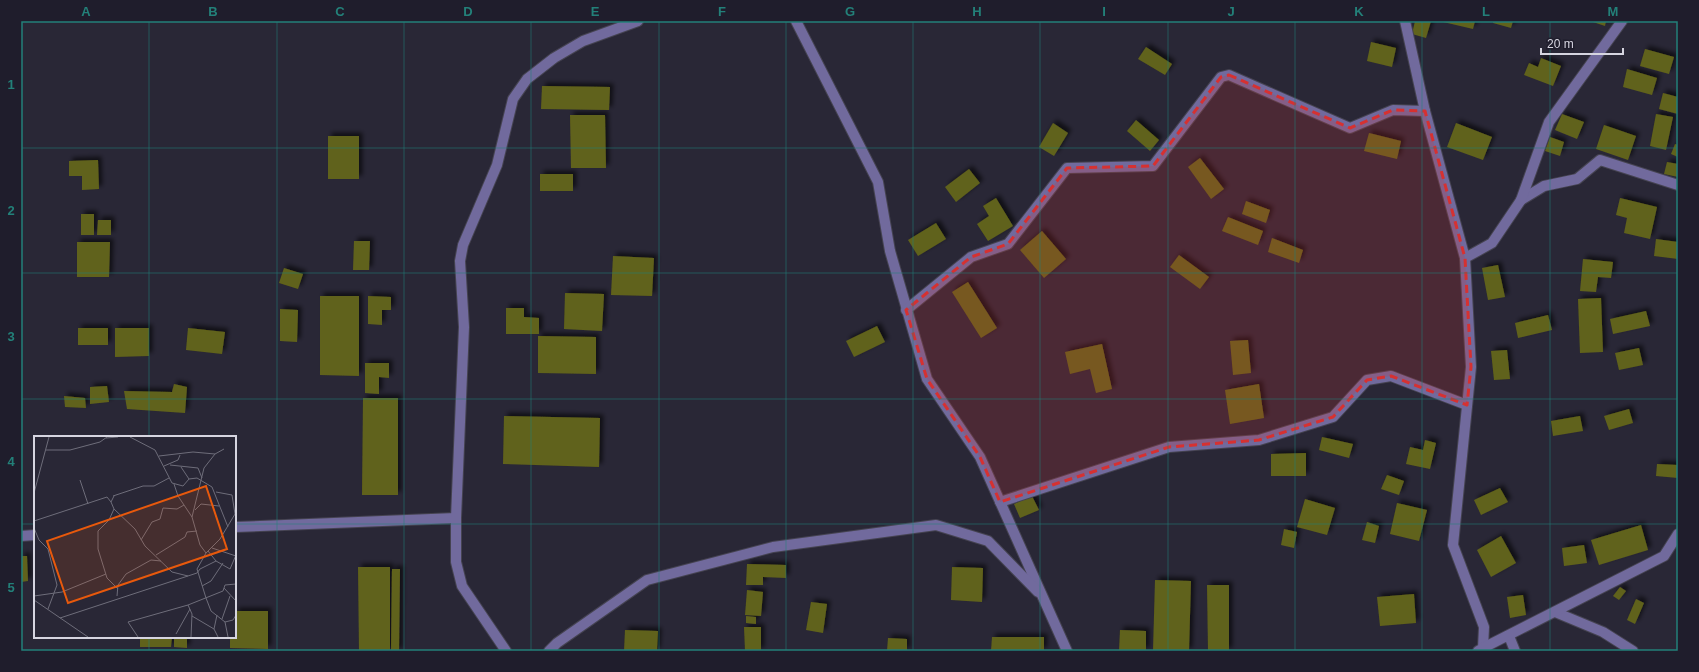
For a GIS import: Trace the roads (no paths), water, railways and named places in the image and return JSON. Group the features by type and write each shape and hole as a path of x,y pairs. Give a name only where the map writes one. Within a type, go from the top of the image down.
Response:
{"street":[{"path":"506,651 462,586 456,562 456,518 464,327 460,260 463,245 497,165 513,99 527,79 554,58 583,41 638,21"},
{"path":"796,21 878,182 890,252 927,379 980,458 1067,651"},
{"path":"1405,21 1425,111 1465,258 1471,367 1453,545 1484,627 1481,650"},
{"path":"1465,258 1492,243 1521,200 1549,122 1622,21"},
{"path":"906,310 971,257 1008,244 1067,168 1154,166 1221,77 1229,75 1350,128 1393,110 1425,111"},
{"path":"1521,200 1544,186 1577,179 1600,160 1678,185"},
{"path":"1000,502 1169,447 1259,440 1333,416 1367,380 1391,376 1468,405"},
{"path":"236,527 456,518"},
{"path":"549,651 557,643 647,580 773,547 936,525 988,541 1042,596"},
{"path":"1481,650 1664,556 1678,534"},
{"path":"21,536 34,536"},
{"path":"1555,612 1602,632 1633,651"},
{"path":"1509,636 1515,651"}]}
